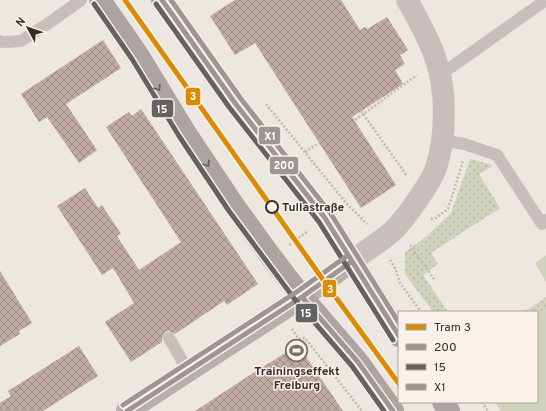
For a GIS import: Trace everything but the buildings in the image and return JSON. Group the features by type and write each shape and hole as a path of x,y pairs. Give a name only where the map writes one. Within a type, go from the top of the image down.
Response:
{"main road":[{"path":"100,0 138,55 185,132 235,207 302,297 358,362 393,411"},
{"path":"166,1 235,103 325,218 351,262 398,334"}],"street":[{"path":"127,411 302,297 351,262 397,226 421,194 436,170 442,140 443,105 440,75 436,60 422,26 407,0"}],"lane":[{"path":"0,41 21,41 81,0"},
{"path":"440,75 546,0"},
{"path":"442,140 464,144 497,155 542,224 546,220"},
{"path":"169,338 188,371"}],"path":[{"path":"354,120 410,81"},
{"path":"361,111 401,168"},
{"path":"305,152 319,143"},
{"path":"272,258 346,202 367,224 395,268 400,283 420,311"},
{"path":"397,226 434,279"},
{"path":"280,311 299,339 305,338 362,411"}],"green space":[{"path":"470,159 493,166 479,174 500,208 431,253 438,264 423,275 447,311 432,311 405,274 405,252 427,236 451,213"},
{"path":"546,255 546,282 535,263"},
{"path":"546,297 546,311 538,316 538,311 525,311"},
{"path":"546,311 546,411 500,411 496,403 538,403 538,316"}],"tram line":[{"name":"3","path":"125,0 324,281 398,383"}],"transit line":[{"name":"200","path":"162,0 235,103 325,218 398,334"},
{"name":"X1","path":"171,0 241,99 331,214 398,321"},
{"name":"15","path":"94,4 132,59 179,136 229,211 296,301 352,366 384,411"},
{"name":"15","path":"156,4 229,107 319,222 393,340"},
{"name":"X1","path":"123,405 298,291 347,256"},
{"name":"200","path":"127,411 302,297 351,262"},
{"name":"200","path":"302,297 358,362 393,411"}],"place":[{"name":"Tullastraße","path":"272,207"},
{"name":"Trainingseffekt Freiburg","path":"297,350"}]}
